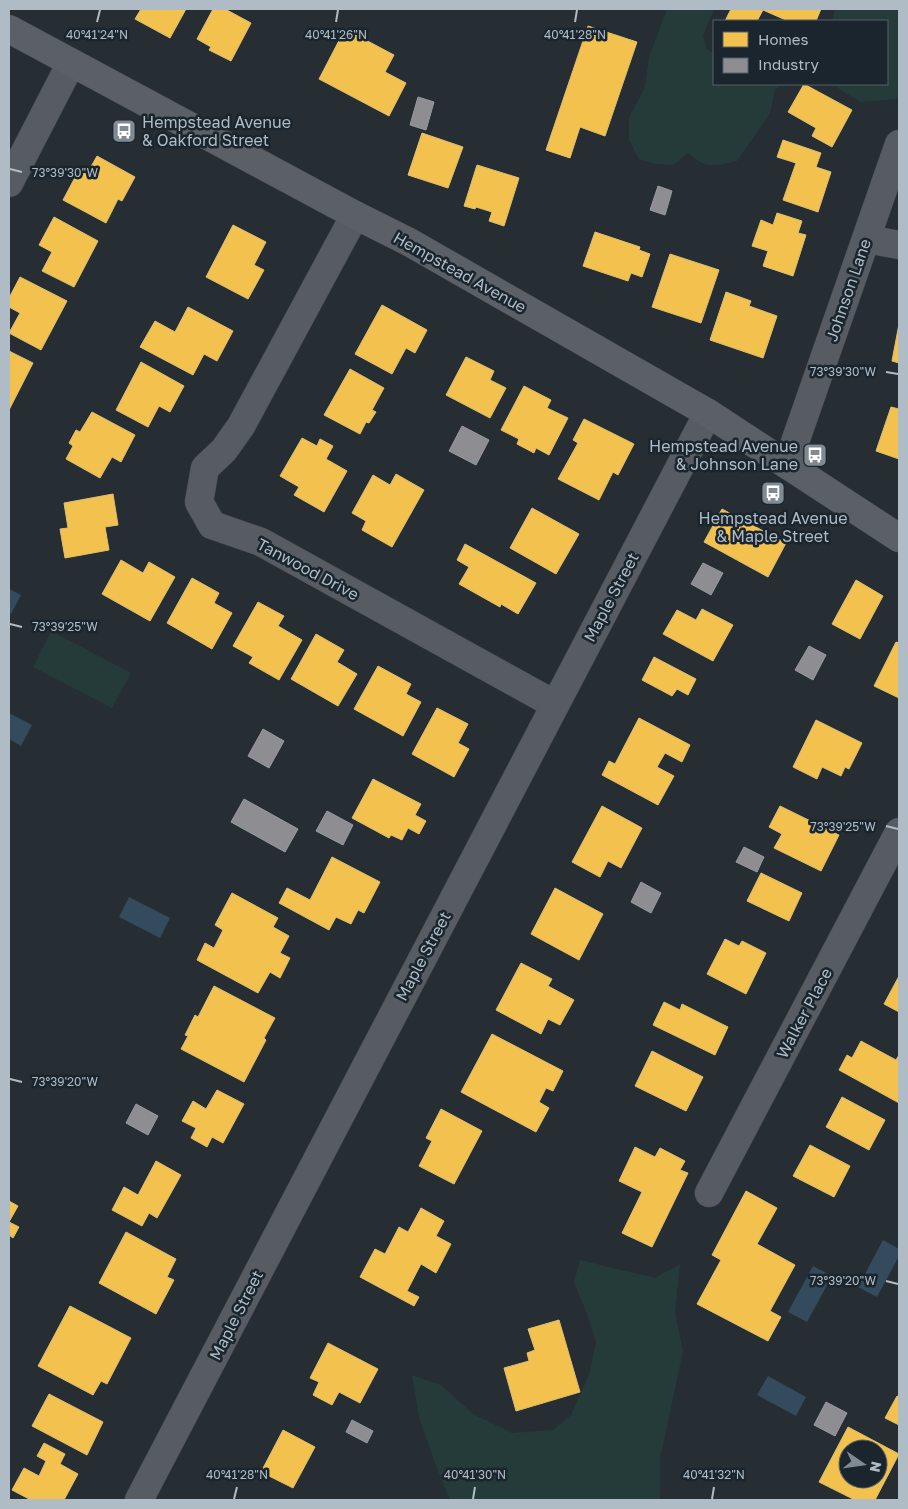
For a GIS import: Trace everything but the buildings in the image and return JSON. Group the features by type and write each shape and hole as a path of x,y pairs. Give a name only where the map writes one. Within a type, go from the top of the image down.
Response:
{"main road":[{"name":"Hempstead Avenue","path":"9,29 355,216 408,242 708,412 899,538"}],"street":[{"path":"9,183 71,63"},
{"name":"Johnson Lane","path":"787,464 899,144"},
{"name":"Tanwood Drive","path":"355,216 241,426 224,450 205,468 199,502 212,526 262,542 554,704"},
{"path":"867,239 899,245"},
{"name":"Maple Street","path":"140,1500 708,412"},
{"name":"Walker Place","path":"709,1193 899,832"}],"green space":[{"path":"667,9 714,9 703,36 707,49 713,53 713,85 781,85 775,90 770,113 737,161 711,165 701,162 688,153 673,165 655,164 639,159 629,140 629,118 645,87 649,57"},
{"path":"835,9 899,9 899,93 896,99 861,102 840,90 836,85 888,85 888,20 832,20"},
{"path":"51,631 131,673 112,708 33,667"},
{"path":"580,1260 655,1278 680,1264 675,1312 683,1351 660,1459 660,1500 450,1500 419,1417 412,1375 441,1385 473,1414 512,1433 553,1430 571,1415 589,1375 596,1342 574,1282"}],"water":[{"path":"9,589 21,595 11,614 9,612"},
{"path":"9,713 32,725 21,746 9,739"},
{"path":"129,897 170,918 160,938 119,917"},
{"path":"883,1240 899,1249 899,1256 877,1297 858,1287"},
{"path":"813,1266 832,1276 807,1322 788,1312"},
{"path":"768,1376 806,1397 796,1416 757,1395"}],"place":[{"name":"Hempstead Avenue & Oakford Street","path":"124,131"},
{"name":"Hempstead Avenue & Johnson Lane","path":"815,455"},
{"name":"Hempstead Avenue & Maple Street","path":"773,493"}]}
